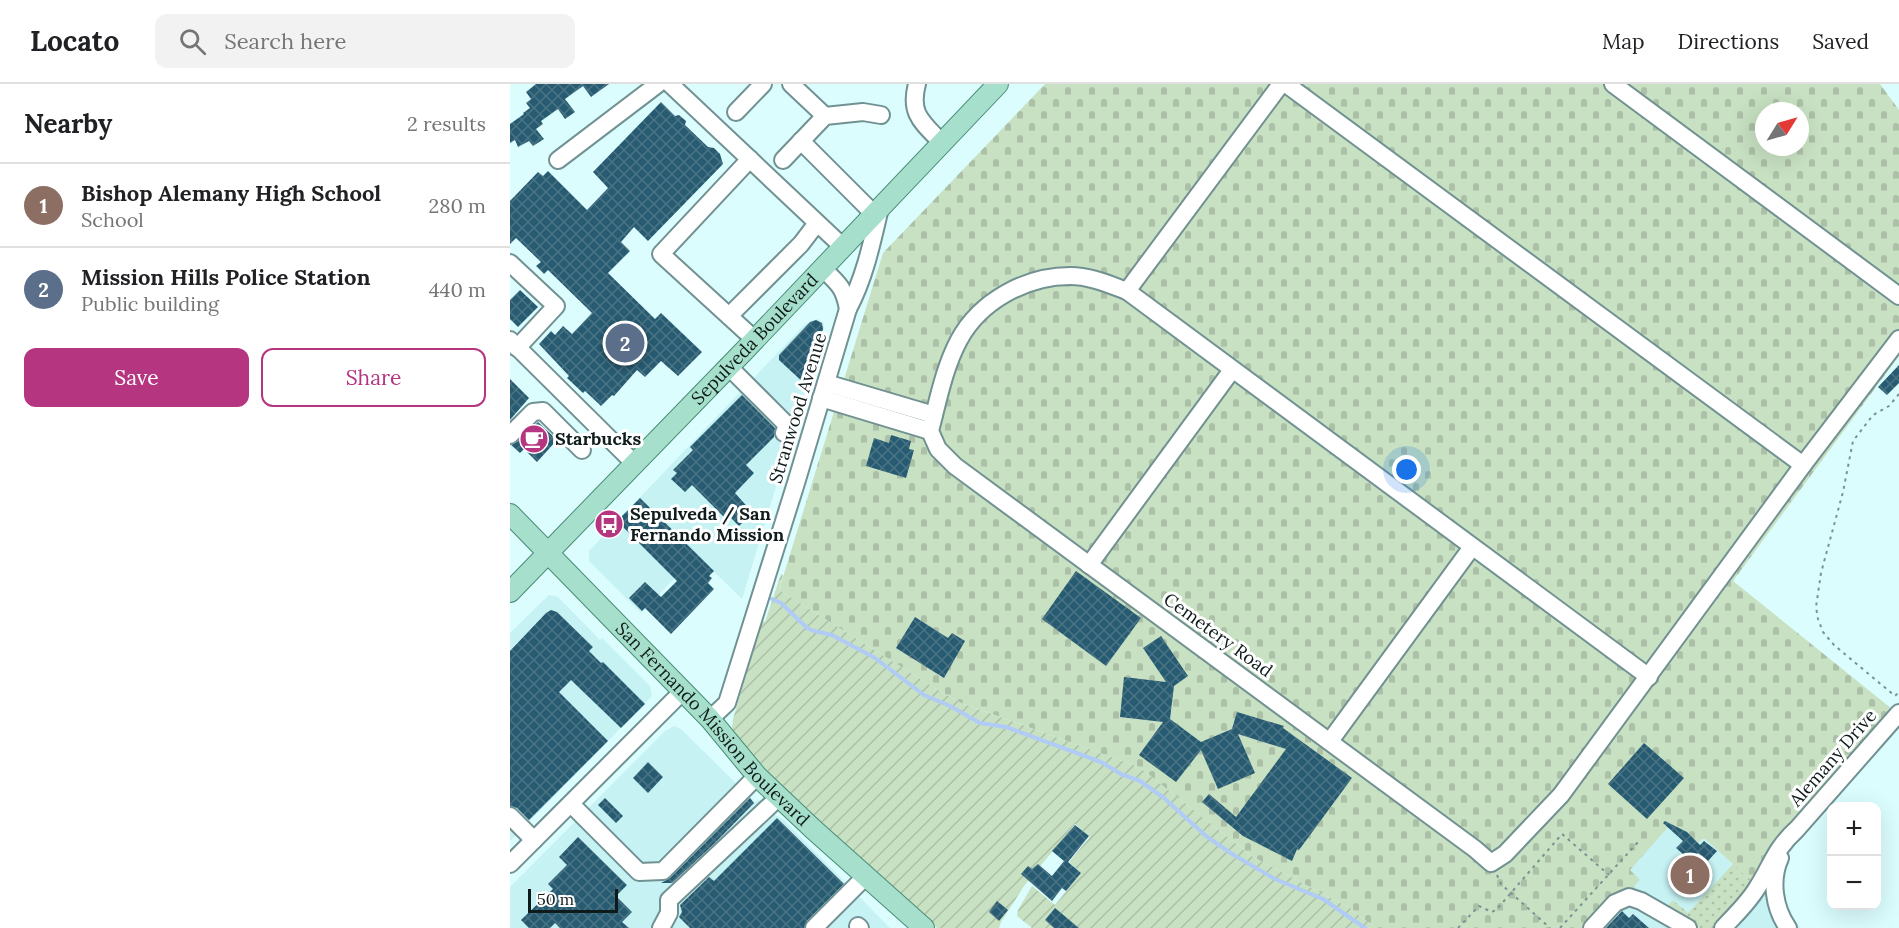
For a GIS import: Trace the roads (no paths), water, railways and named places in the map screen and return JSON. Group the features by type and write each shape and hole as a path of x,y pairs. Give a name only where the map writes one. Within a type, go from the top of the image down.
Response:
{"main road":[{"name":"Sepulveda Boulevard","path":"510,592 998,84"},
{"name":"San Fernando Mission Boulevard","path":"510,514 710,719 757,776 924,928"}],"street":[{"path":"558,160 658,84"},
{"path":"670,84 843,247"},
{"path":"736,112 764,84"},
{"path":"791,84 825,116"},
{"path":"916,84 913,98 915,110 942,143"},
{"path":"1127,291 1281,84"},
{"path":"1286,84 1803,465"},
{"path":"1613,84 1899,296"},
{"path":"783,160 825,116 863,112 881,115"},
{"path":"801,141 877,211"},
{"path":"750,159 661,254 754,339"},
{"name":"Stranwood Avenue","path":"710,719 727,702 848,309 864,272 877,211"},
{"path":"729,316 801,244 817,223"},
{"path":"510,263 556,306 513,344 634,463"},
{"path":"822,268 841,286 846,294 848,309"},
{"path":"824,391 930,431 944,379 960,339 978,314 999,297 1018,287 1044,279 1070,276 1098,280 1127,291 1649,677 1803,465 1899,339"},
{"path":"728,366 787,425 784,433"},
{"path":"1089,565 1232,370"},
{"path":"824,391 934,415"},
{"path":"510,435 533,412 543,411 582,450"},
{"name":"Cemetery Road","path":"930,431 939,449 955,465 1330,741 1491,863 1506,855 1561,795 1649,677"},
{"path":"1330,741 1472,547"},
{"path":"510,864 683,691"},
{"name":"Alemany Drive","path":"1797,829 1899,713"},
{"path":"571,804 639,872 663,871 757,776"},
{"path":"661,928 669,913 669,900 779,797"},
{"path":"510,816 534,840"},
{"path":"1723,928 1751,896 1780,845 1797,829"},
{"path":"1788,928 1778,907 1775,874 1797,829"},
{"path":"814,928 866,876"},
{"path":"1592,928 1615,903 1629,897 1641,901 1688,928"}],"waterway":[{"path":"772,599 781,603 807,628 832,635 875,658 924,695 980,723 1006,727 1101,762 1121,774 1140,781 1164,798 1206,836 1232,854 1275,879 1323,899 1365,928"}],"place":[{"name":"Mission Hills Police Station","path":"625,343"},
{"name":"Starbucks","path":"534,439"},
{"name":"Sepulveda / San Fernando Mission","path":"609,524"},
{"name":"Bishop Alemany High School","path":"1690,875"}]}
